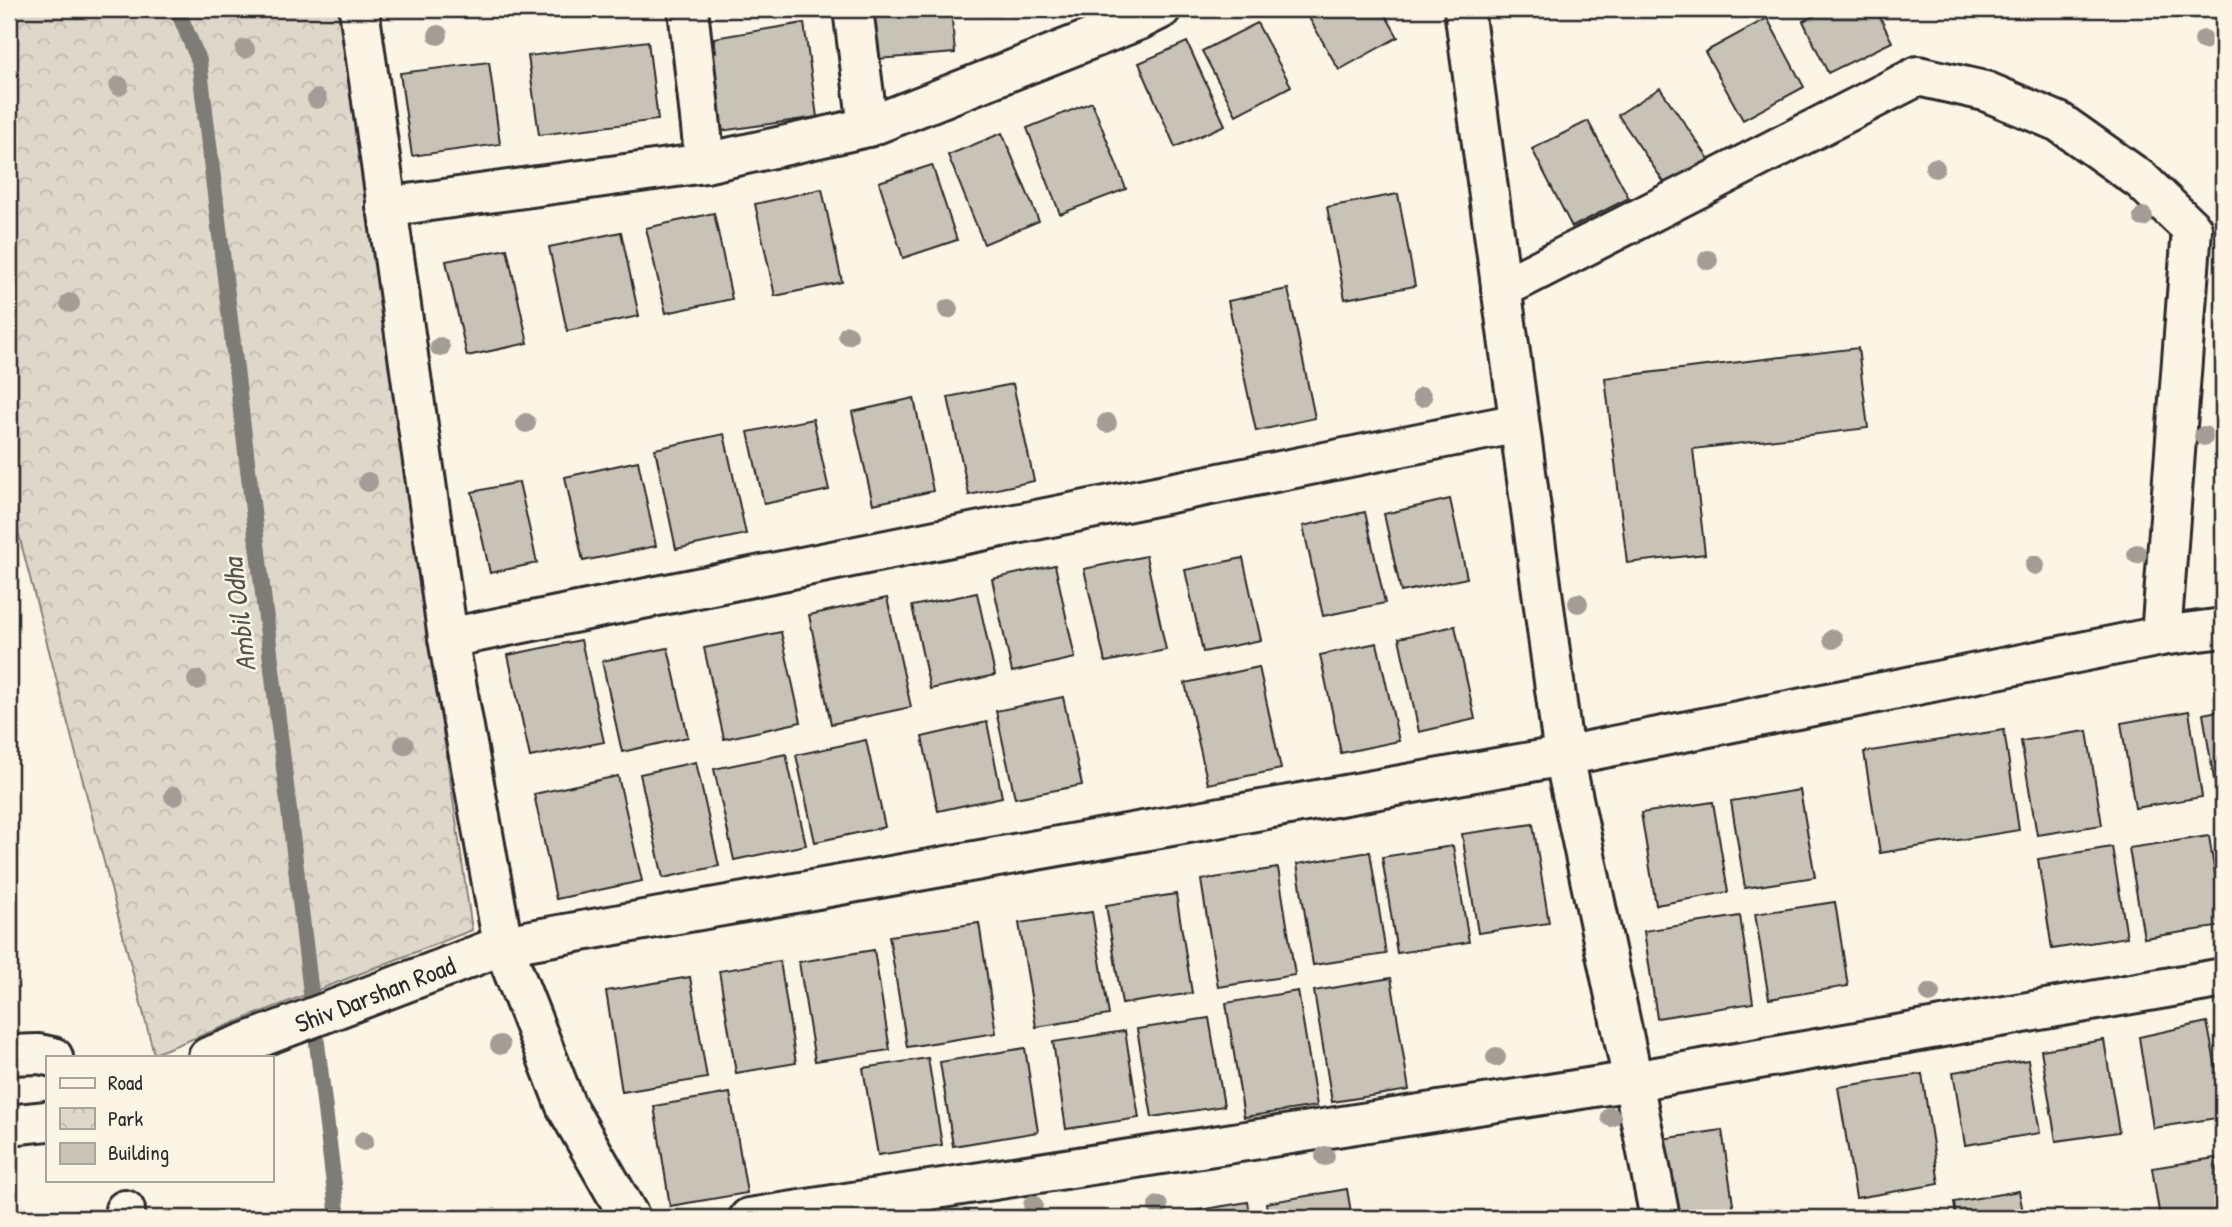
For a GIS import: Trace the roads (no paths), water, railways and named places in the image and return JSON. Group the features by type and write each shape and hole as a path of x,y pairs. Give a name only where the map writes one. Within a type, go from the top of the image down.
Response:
{"street":[{"path":"359,9 448,638 503,944 566,1107 630,1218"},
{"path":"688,9 705,163"},
{"path":"853,9 868,127"},
{"path":"1464,9 1564,755 1660,1218"},
{"path":"386,207 705,163 868,127 1146,12"},
{"path":"1502,289 1918,76 1985,91 2059,122 2141,180 2192,229 2161,636"},
{"path":"448,638 1519,423"},
{"name":"Shiv Darshan Road","path":"211,1056 503,944 1564,755 2161,636 2223,628"},
{"path":"748,1218 1633,1081 2223,978"},
{"path":"9,1055 48,1056"},
{"path":"9,1125 46,1121"}],"waterway":[{"name":"Ambil Odha","path":"177,9 199,61 338,1218"}]}
